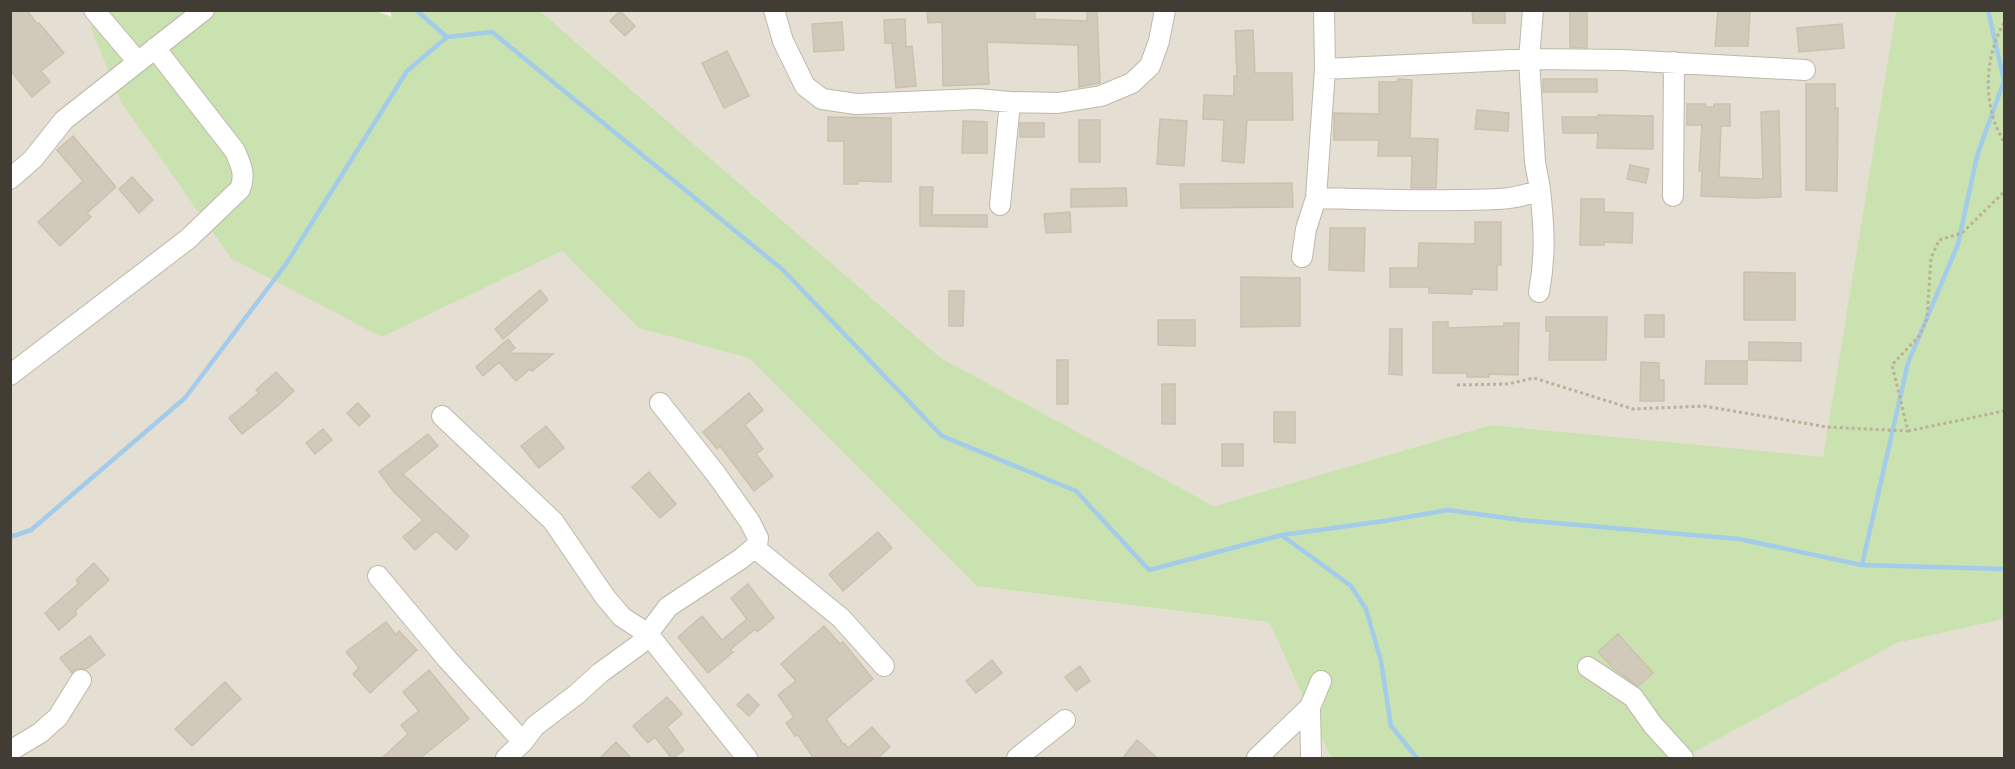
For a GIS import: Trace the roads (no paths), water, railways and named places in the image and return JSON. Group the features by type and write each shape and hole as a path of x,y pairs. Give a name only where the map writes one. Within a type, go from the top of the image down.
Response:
{"street":[{"path":"94,10 138,62"},
{"path":"10,179 33,159 64,120 204,10"},
{"path":"774,10 783,41 805,86 822,99 856,104 956,99 1058,103 1101,96 1132,83 1150,66 1159,41 1165,10"},
{"path":"1302,258 1306,230 1316,198 1325,69 1324,10"},
{"path":"1533,10 1529,59 1535,162 1544,224 1545,262 1539,292"},
{"path":"10,375 188,239 240,189 244,180 236,151 155,48"},
{"path":"1325,69 1529,59 1674,62 1805,70"},
{"path":"1672,196 1674,62"},
{"path":"1000,205 1010,102"},
{"path":"1316,198 1405,201 1507,199 1528,195 1540,189"},
{"path":"507,759 535,726 640,644 658,618 673,603 755,548 758,538 750,522 716,474 660,403"},
{"path":"442,416 553,521 605,597 622,617 648,634 747,759"},
{"path":"755,548 841,618 884,666"},
{"path":"378,576 448,660 523,742"},
{"path":"1588,667 1633,697 1653,725 1683,759"},
{"path":"10,751 40,732 58,717 81,680"},
{"path":"1257,759 1310,707 1321,681"},
{"path":"1310,707 1311,759"},
{"path":"1017,759 1065,720"}],"waterway":[{"path":"416,10 447,37 492,32 783,270 942,436 1076,491 1149,570 1282,535 1448,510 1521,520 1739,539 1862,565 2004,569"},
{"path":"1862,565 1908,363 1958,244 1977,156 2004,81 1988,10"},
{"path":"10,537 31,530 185,398 286,264 407,71 447,37"},
{"path":"1283,536 1351,586 1366,609 1381,661 1391,726 1417,758"}]}
